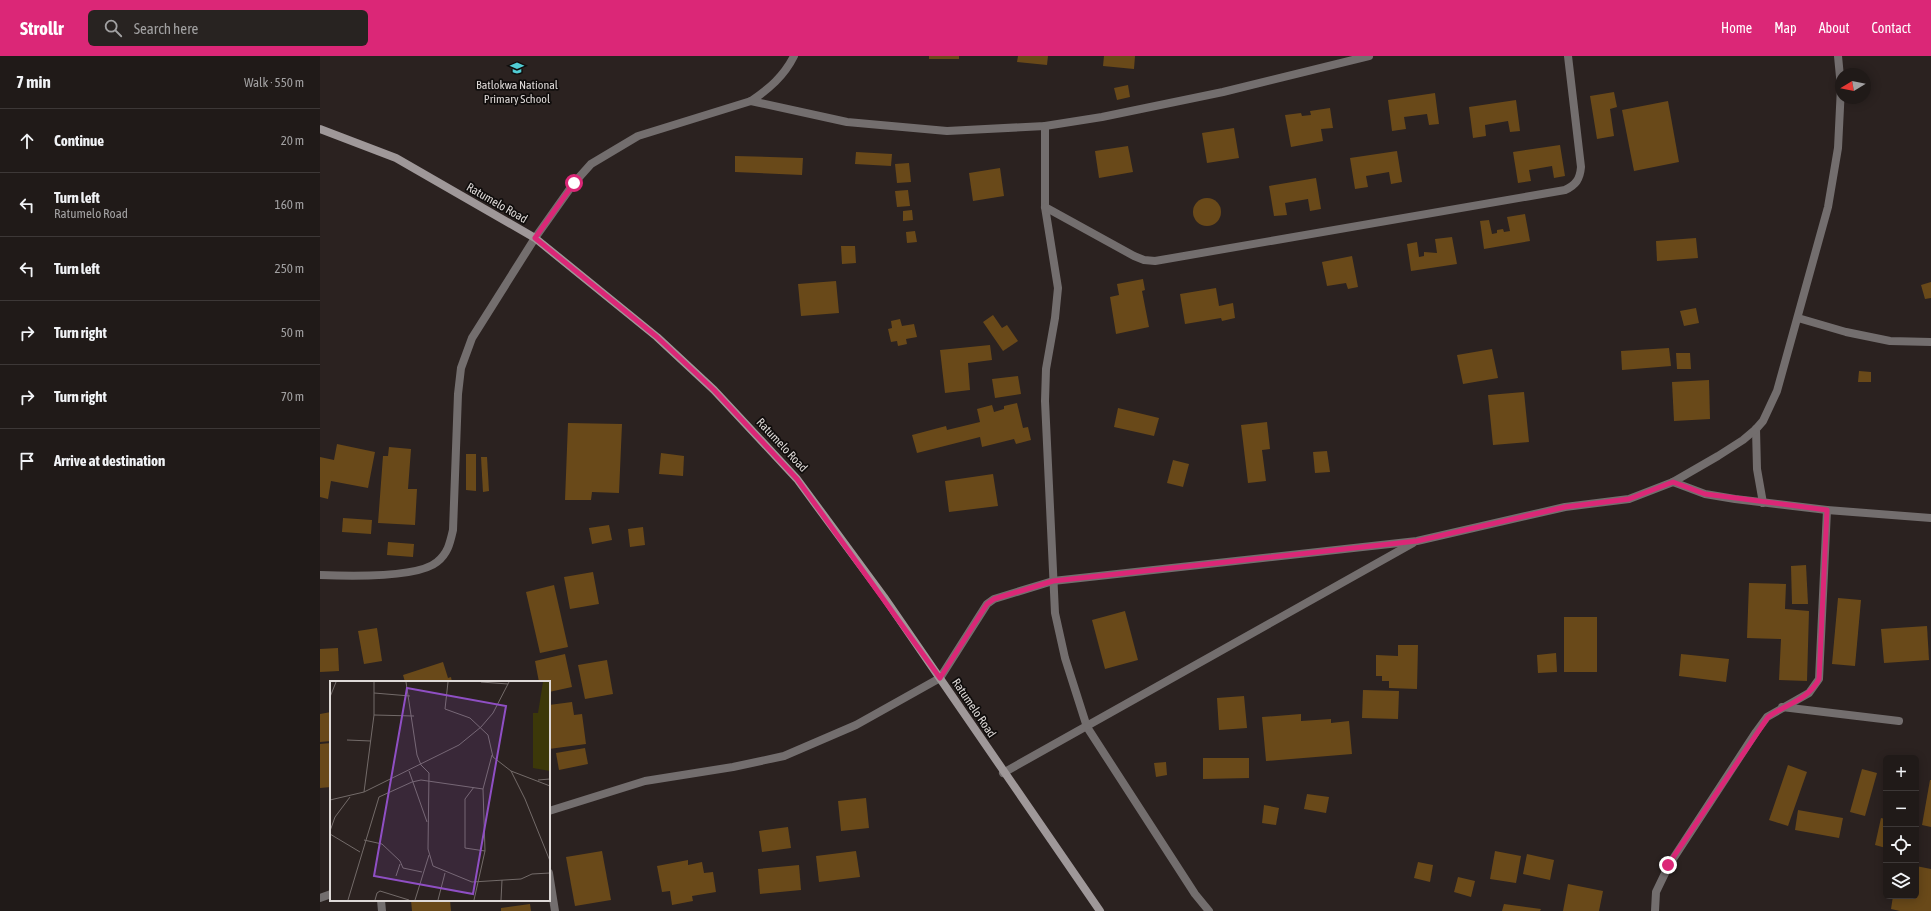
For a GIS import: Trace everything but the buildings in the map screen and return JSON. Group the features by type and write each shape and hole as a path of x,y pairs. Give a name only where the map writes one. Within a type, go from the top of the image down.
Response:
{"street":[{"path":"320,575 348,576 416,571 437,563 448,549 453,530 458,394 461,368 472,338 535,238 574,183 591,164 638,136 751,101 767,90 786,71 794,56"},
{"path":"751,101 854,123 947,131 1045,126 1102,117 1223,92 1369,56"},
{"path":"1045,207 1134,256 1144,260 1155,261 1565,190 1576,183 1580,176 1581,167 1568,56"},
{"path":"1838,56 1839,68"},
{"path":"550,811 645,781 733,767 784,756 856,725 940,678 987,604 994,599 1053,581 1417,541 1565,507 1629,499 1673,482 1743,440 1756,429 1763,421 1777,391 1828,207 1838,148 1840,104"},
{"path":"1045,126 1045,207 1058,288 1055,318 1046,369 1055,613 1065,658 1087,727 1191,888 1209,911"},
{"name":"Ratumelo Road","path":"320,129 396,158 535,238 657,337 714,390 797,479 940,678 1003,773 1100,911"},
{"path":"1798,318 1866,337 1901,342 1931,342"},
{"path":"1756,429 1757,469 1763,503"},
{"path":"1673,482 1705,494 1763,503 1827,510 1931,518"},
{"path":"1655,911 1656,892 1680,847 1756,732 1768,717 1781,707 1804,698 1814,688 1819,679 1827,510"},
{"path":"1003,773 1417,541"},
{"path":"1781,707 1899,721"},
{"path":"550,879 555,911"},
{"path":"320,898 330,894"},
{"path":"381,901 382,911"}],"place":[{"name":"Batlokwa National Primary School","path":"517,68"}],"route":[{"path":"574,183 535,238 657,337 714,390 797,479 884,597 940,678 987,604 994,599 1053,581 1417,541 1565,507 1629,499 1673,482 1705,494 1827,510 1819,679 1814,688 1804,698 1781,707 1768,717 1756,732 1668,865"}]}
